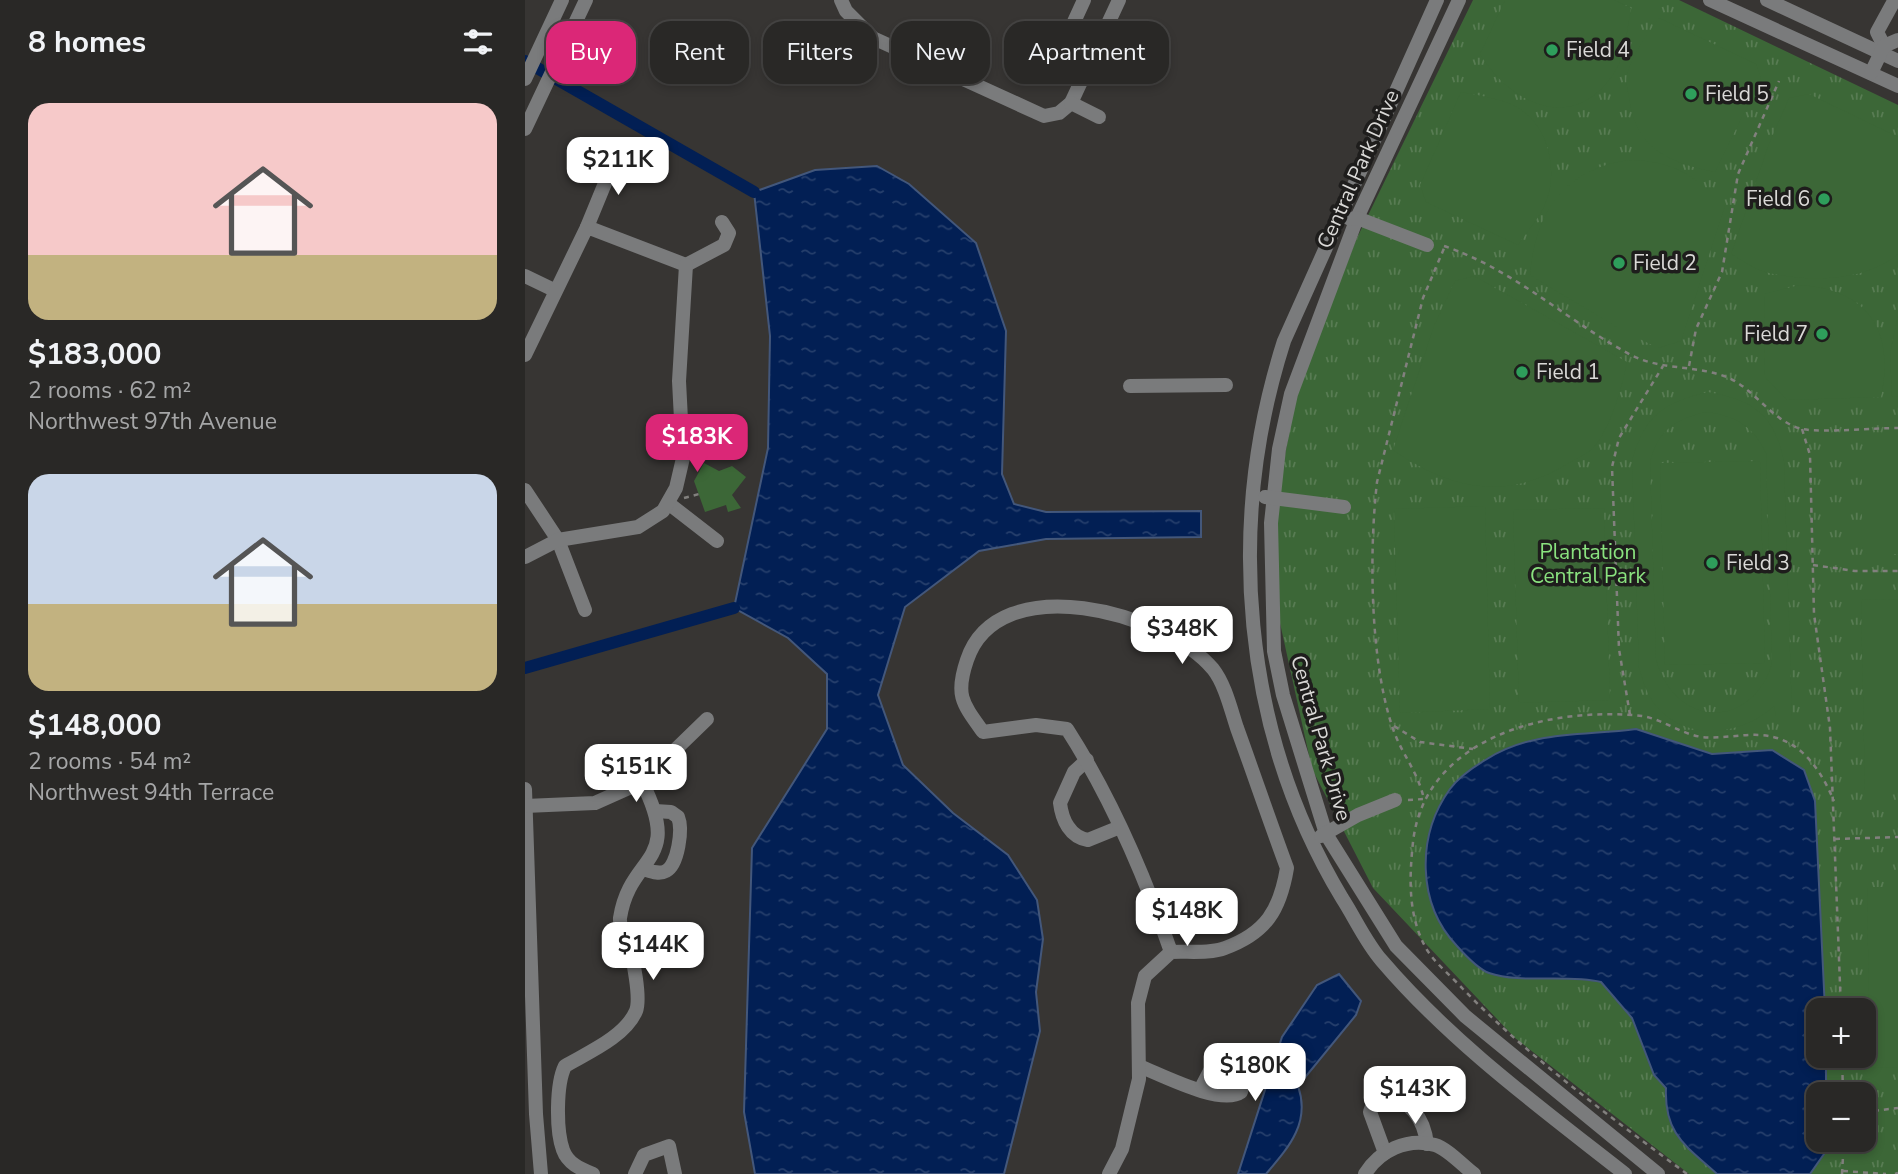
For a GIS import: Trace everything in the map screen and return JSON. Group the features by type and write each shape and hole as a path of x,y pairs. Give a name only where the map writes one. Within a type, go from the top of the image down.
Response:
{"street":[{"path":"525,79 562,0"},
{"path":"525,130 586,0"},
{"path":"841,0 846,11 873,38 1036,114 1052,116 1071,103 1119,0"},
{"path":"1074,21 1084,0"},
{"name":"Central Park Drive","path":"1437,0 1336,220 1284,341 1267,393 1253,497 1251,586 1255,655 1267,714 1310,841 1380,959 1451,1032 1625,1174"},
{"name":"Central Park Drive","path":"1459,0 1357,218 1291,394 1272,497 1270,584 1274,651 1283,695 1326,834 1405,955 1475,1025 1658,1174"},
{"path":"1710,0 1898,86"},
{"path":"1767,0 1888,46"},
{"path":"1895,2 1877,32 1898,61"},
{"path":"1871,74 1888,46"},
{"path":"1071,103 1099,117"},
{"path":"525,355 542,325 554,290 587,227 617,154"},
{"path":"1336,220 1357,218 1427,245"},
{"path":"587,227 686,265 724,244 729,233 722,222"},
{"path":"525,557 558,540 638,527 663,511 676,488 683,458 679,381 686,265"},
{"path":"525,276 554,290"},
{"path":"1130,386 1226,385"},
{"path":"525,490 558,540 585,610"},
{"path":"1253,497 1344,506"},
{"path":"667,503 717,541"},
{"path":"1109,1174 1122,1149 1139,1079 1138,1003 1145,976 1171,952 1224,949 1270,922 1283,890 1287,868 1214,670 1182,643 1131,617 1075,607 1024,608 991,624 972,643 960,682 963,704 983,732 1036,724 1067,730 1087,761 1143,872 1171,952"},
{"path":"526,806 596,803 642,782 707,719"},
{"path":"1087,761 1074,772 1060,803 1066,824 1074,834 1088,840 1120,827"},
{"path":"593,1174 576,1167 563,1151 559,1116 561,1075 565,1066 627,1025 637,1010 635,973 619,921 627,897 658,844 659,826 642,782"},
{"path":"525,789 536,1173"},
{"path":"1310,841 1358,815 1395,800"},
{"path":"643,869 659,873 673,866 679,838 678,817 671,812 655,811"},
{"path":"1139,1066 1200,1090"},
{"path":"1385,1153 1370,1112 1374,1101 1385,1094 1398,1098 1412,1108 1424,1124 1427,1144"},
{"path":"1365,1174 1374,1158 1404,1143 1436,1145 1475,1174"},
{"path":"635,1174 644,1155 669,1146 675,1174"}],"path":[{"path":"1689,366 1696,329 1722,272 1738,174 1779,81"},
{"path":"1427,245 1445,246 1481,259 1512,276 1633,356 1663,366 1689,366 1726,376 1802,429 1898,428"},
{"path":"1424,799 1418,775 1391,724 1380,673 1375,624 1373,512 1377,482 1423,298 1445,246"},
{"path":"1630,715 1619,649 1612,467 1619,438 1663,366"},
{"path":"1802,429 1810,455 1814,614 1830,728 1841,998"},
{"path":"1813,565 1855,571 1898,571"},
{"path":"1687,1174 1493,1020 1428,951 1412,914 1409,876 1414,834 1424,799 1438,779 1474,749 1498,735 1532,723 1583,716 1630,715 1646,717 1701,737 1760,735 1781,738 1803,752 1821,772 1834,801"},
{"path":"1391,724 1404,735 1420,742 1474,749"},
{"path":"1395,800 1424,799"},
{"path":"1835,839 1898,837"},
{"path":"1876,1111 1898,1108"},
{"path":"1843,1152 1842,1173 1887,1174"}],"green space":[{"name":"Plantation Central Park","path":"1473,0 1679,0 1898,105 1898,1174 1689,1174 1515,1038 1373,888 1312,769 1280,623 1276,505 1296,394 1356,240"},
{"name":"Field 4","path":"1505,0 1614,0 1631,8 1623,53 1612,76 1596,94 1579,104 1560,107 1542,105 1524,98 1507,86 1480,54"},
{"name":"Field 5","path":"1659,18 1756,64 1761,78 1715,172 1683,164 1657,151 1639,129 1633,115 1626,80 1629,67"},
{"path":"1461,92 1502,101 1522,110 1542,134 1548,148 1551,179 1548,195 1540,214 1518,245 1426,202 1420,185"},
{"name":"Field 6","path":"1809,94 1898,137 1898,254 1884,264 1852,275 1816,278 1781,275 1761,271 1731,254 1769,144 1789,98"},
{"name":"Field 2","path":"1628,160 1658,163 1682,172 1704,186 1725,206 1681,341 1658,348 1618,328 1530,275 1538,232 1557,198 1570,184 1586,173"},
{"name":"Field 1","path":"1474,276 1627,362 1611,418 1594,447 1544,476 1500,487 1457,482 1414,463 1393,450 1434,326 1455,281"},
{"name":"Field 7","path":"1799,285 1823,288 1843,295 1859,305 1871,318 1884,352 1881,397 1787,400 1765,377 1764,294"},
{"path":"1898,316 1898,397 1892,396 1890,353"},
{"path":"1708,392 1750,405 1768,421 1780,445 1784,461 1792,716 1776,716 1774,706 1747,723 1732,729 1715,731 1684,726 1670,718 1651,698 1639,668 1632,461 1643,433 1658,413 1693,396","holes":["1706,412 1726,416 1742,424 1755,435 1766,453 1772,664 1761,686 1747,701 1730,710 1713,712 1695,708 1679,698 1665,682 1656,659 1650,463 1657,443 1669,428 1685,418"]},
{"path":"1868,442 1898,442 1898,554 1867,554 1862,547 1862,447"},
{"name":"Field 3","path":"1760,461 1765,663 1665,665 1660,463"},
{"path":"704,463 719,471 732,466 746,477 732,495 741,508 728,512 726,505 705,512 694,481"},
{"path":"1485,506 1490,709 1400,713 1394,509"},
{"path":"1604,508 1610,700 1519,703 1513,510"},
{"path":"1898,599 1898,790 1865,790 1861,600"},
{"path":"1867,887 1898,887 1898,1067 1876,1068 1876,998 1869,998"}],"water":[{"path":"877,166 909,184 976,243 1006,331 1002,474 1014,504 1046,512 1201,511 1201,537 1046,539 979,551 905,607 878,695 903,765 953,813 1008,855 1037,900 1043,939 1036,992 1040,1031 1004,1174 755,1174 744,1112 752,848 827,729 827,674 788,638 734,608 768,448 770,336 754,192 815,170"},
{"path":"1636,729 1712,754 1772,750 1804,770 1815,801 1824,998 1806,998 1806,1068 1826,1068 1826,1082 1806,1082 1806,1152 1824,1152 1810,1174 1717,1174 1679,1138 1669,1117 1666,1088 1654,1075 1632,1018 1601,982 1515,978 1489,973 1476,965 1444,929 1428,890 1426,869 1431,827 1450,789 1472,769 1504,750 1522,743 1560,736"},
{"path":"1339,974 1361,1001 1356,1015 1298,1086 1302,1112 1295,1134 1282,1154 1266,1174 1238,1174 1282,1037 1317,985"}],"waterway":[{"path":"525,61 754,192"},
{"path":"525,668 734,608"}],"place":[{"name":"Field 4","path":"1552,50"},
{"name":"Field 5","path":"1691,94"},
{"name":"Field 6","path":"1824,199"},
{"name":"Field 2","path":"1619,263"},
{"name":"Field 7","path":"1822,334"},
{"name":"Field 1","path":"1522,372"},
{"name":"Field 3","path":"1712,563"}]}
